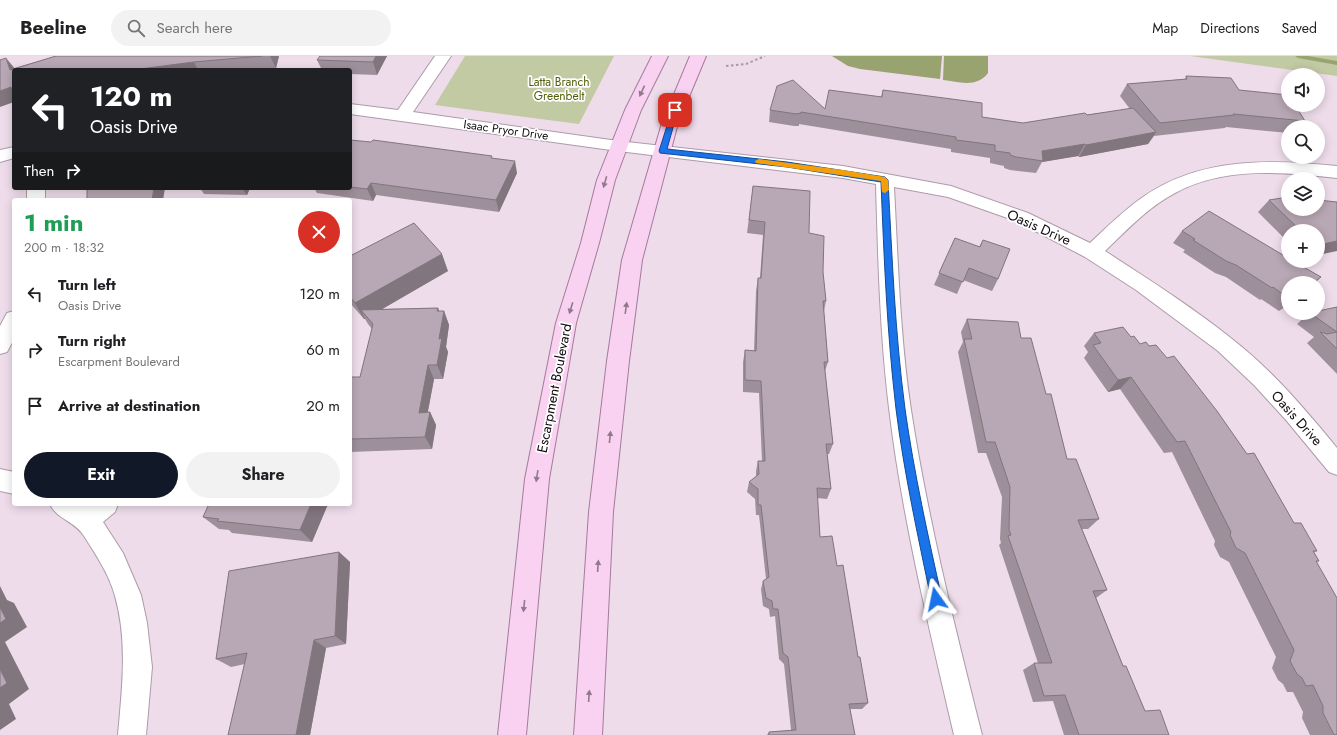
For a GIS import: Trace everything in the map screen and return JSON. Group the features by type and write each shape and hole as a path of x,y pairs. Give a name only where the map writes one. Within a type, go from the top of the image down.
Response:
{"main road":[{"name":"Escarpment Boulevard","path":"512,735 537,479 566,323 590,243 606,180 633,110 660,56"},
{"path":"588,735 601,512 618,361 632,260 670,122 698,56"}],"street":[{"path":"402,115 443,56"},
{"name":"Isaac Pryor Drive","path":"352,109 663,151"},
{"name":"Oasis Drive","path":"663,151 787,164 951,192 1022,217 1092,252 1143,284 1224,345 1262,380 1294,413 1337,465"},
{"path":"0,156 12,153"},
{"path":"1092,252 1149,200 1191,179 1217,172 1245,168 1279,168 1337,172"},
{"path":"885,180 891,316 900,409 910,474 968,735"},
{"path":"0,346 12,323"},
{"path":"0,480 12,483"},
{"path":"71,506 97,512 114,562 128,595 134,623 138,667 132,735"}],"path":[{"path":"726,66 756,60 765,56"}],"green space":[{"name":"Latta Branch Greenbelt","path":"465,56 614,56 579,124 435,105"},
{"path":"1190,56 1337,56 1337,76 1325,74 1325,68 1281,68"}],"shaded area":[{"path":"832,56 942,56 940,79 860,69 848,66"},
{"path":"944,56 988,56 988,73 979,81 967,83 943,80"}],"building":[{"path":"56,56 262,56 148,68 17,68"},
{"path":"320,56 376,56 373,62 317,60"},
{"path":"6,58 10,70 12,69 12,91 11,87 0,91 0,60"},
{"path":"1186,76 1231,78 1239,90 1281,94 1281,112 1299,112 1304,120 1233,114 1234,115 1160,123 1127,84 1187,79"},
{"path":"793,80 825,109 829,90 882,97 883,90 982,103 982,117 1023,123 1085,113 1087,115 1133,108 1156,132 1086,145 1042,151 1043,161 1016,157 1010,155 1010,153 995,151 995,145 956,140 956,137 801,112 796,114 770,110 777,86"},
{"path":"352,140 371,142 373,140 492,156 491,158 515,161 496,200 371,183 367,189 352,187"},
{"path":"753,186 810,191 809,233 824,236 823,272 826,301 823,301 828,362 824,362 833,444 826,444 831,489 817,488 820,537 832,536 837,566 843,565 858,657 860,657 868,703 849,704 855,735 769,735 769,732 796,730 788,657 783,653 778,609 773,609 772,601 766,598 763,581 769,577 761,505 758,505 758,489 749,482 759,474 758,461 765,461 761,381 745,380 745,350 756,351 758,278 761,278 765,222 749,220"},
{"path":"87,190 154,190 152,198 87,198"},
{"path":"1281,198 1281,212 1269,200"},
{"path":"1325,201 1337,202 1337,241 1325,244 1325,224 1294,224 1286,216 1325,216"},
{"path":"1209,211 1281,254 1281,268 1305,268 1319,276 1281,276 1281,293 1236,265 1226,261 1193,240 1195,239 1182,231"},
{"path":"414,223 442,254 355,303 352,299 352,255"},
{"path":"955,238 980,247 983,240 1010,249 998,279 969,268 963,282 939,273"},
{"path":"1337,307 1337,332 1320,320 1325,320 1325,310"},
{"path":"438,308 437,311 444,311 439,339 442,338 437,365 428,365 419,413 430,412 425,437 352,439 352,377 360,377 373,324 361,310"},
{"path":"967,319 1018,322 1021,338 1031,338 1046,394 1051,394 1067,459 1076,459 1099,519 1078,520 1107,590 1093,591 1123,666 1126,666 1145,711 1160,710 1169,735 1079,735 1065,695 1044,696 1034,663 1052,663 1008,536 1011,535 1009,530 1010,487 995,442 986,442 964,339 972,339"},
{"path":"1123,327 1131,337 1134,336 1140,344 1146,342 1149,346 1156,345 1167,358 1174,356 1217,411 1247,454 1254,453 1294,523 1301,523 1317,551 1313,551 1319,561 1316,561 1337,598 1337,735 1333,733 1323,713 1323,706 1313,685 1306,686 1290,661 1294,650 1245,553 1236,548 1230,535 1231,532 1185,441 1177,442 1131,377 1118,380 1093,345 1101,343 1094,333"},
{"path":"1320,332 1327,334 1337,332 1337,349"},
{"path":"208,506 310,506 300,530 217,521 219,519 203,517"},
{"path":"339,552 335,636 314,640 296,735 228,735 247,653 216,659 229,571"},
{"path":"0,607 6,619 0,623"},
{"path":"0,669 7,683 0,688"}],"waterway":[{"path":"1298,56 1337,63"}],"slow traffic":[{"path":"759,161 843,172 885,180 885,190"}],"route":[{"path":"675,110 668,128 663,151 787,164 885,180 891,316 900,409 910,474 936,599"}]}
